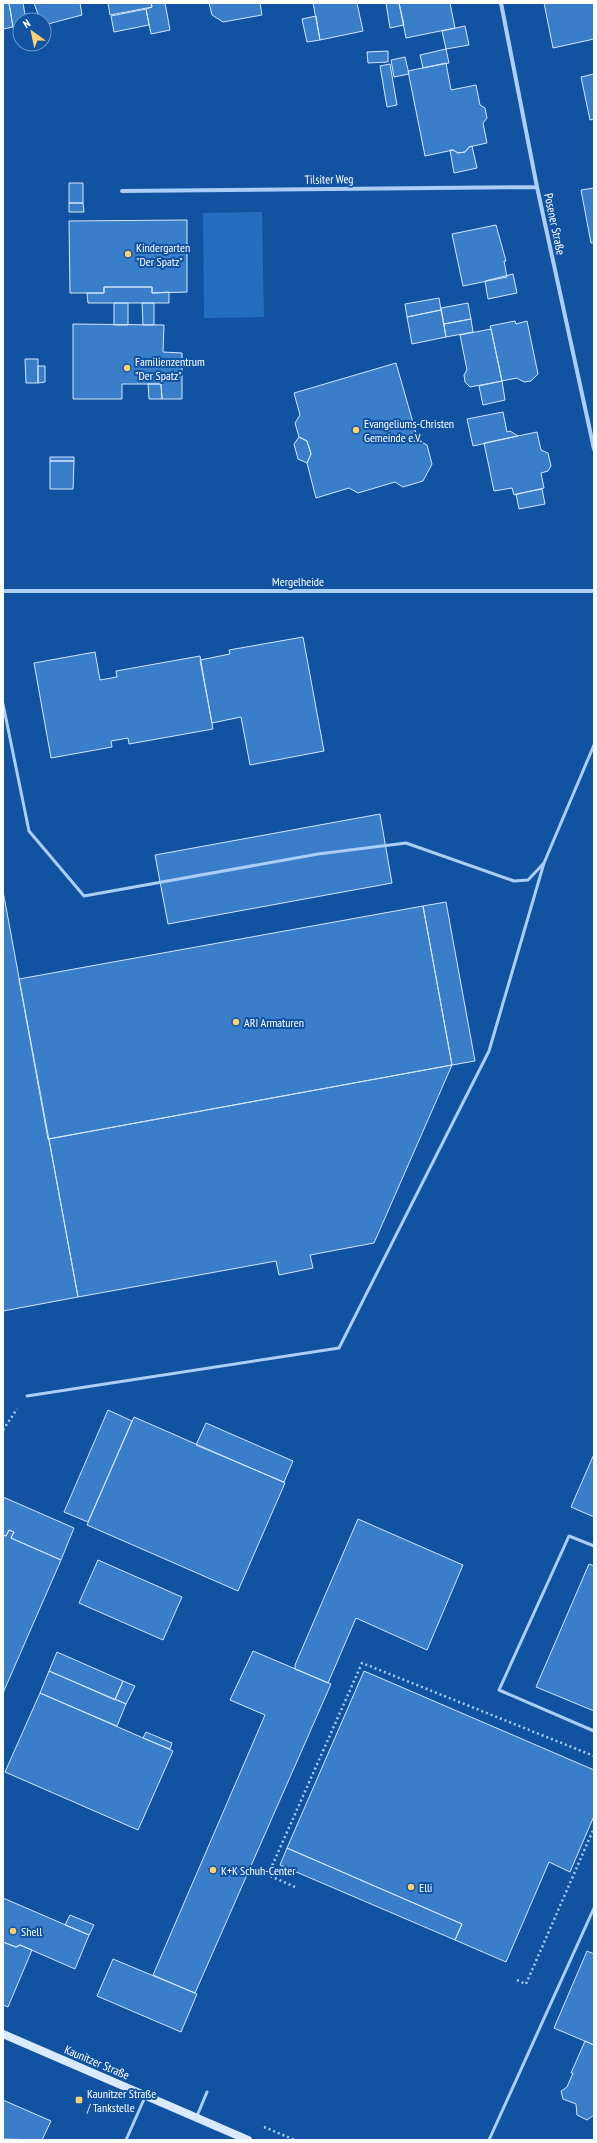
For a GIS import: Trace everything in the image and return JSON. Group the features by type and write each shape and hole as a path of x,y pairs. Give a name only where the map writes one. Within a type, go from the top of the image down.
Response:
{"street":[{"name":"Posener Straße","path":"500,3 537,187 594,449"},
{"name":"Tilsiter Weg","path":"122,191 537,187"},
{"name":"Mergelheide","path":"3,591 594,591"},
{"name":"Kaunitzer Straße","path":"3,2034 248,2140"}],"lane":[{"path":"3,704 29,831 84,896 318,854 406,843 514,881 528,880 544,863"},
{"path":"27,1396 339,1348 489,1051 544,863 594,745"},
{"path":"594,1546 569,1536 498,1690 594,1731"},
{"path":"489,2140 594,1908"},
{"path":"197,2118 207,2092"},
{"path":"126,2140 146,2095"}],"path":[{"path":"3,1430 27,1396"},
{"path":"295,1887 268,1875 362,1663 594,1756"},
{"path":"517,1980 526,1984 594,1828"}],"shaded area":[{"path":"262,212 264,317 204,318 203,213"}],"building":[{"path":"3,3 9,3 12,27 3,29"},
{"path":"9,3 23,3 25,12 12,12 12,21"},
{"path":"34,3 80,3 82,15 52,23 52,12 37,12"},
{"path":"108,3 151,3 152,7 110,15"},
{"path":"151,3 165,3 170,30 151,34 146,9 152,7"},
{"path":"209,3 260,3 262,15 223,22 212,15"},
{"path":"313,3 357,3 363,31 320,40"},
{"path":"386,3 399,3 404,25 390,28"},
{"path":"399,3 450,3 455,28 406,38"},
{"path":"544,3 594,3 594,39 553,48"},
{"path":"146,9 149,25 114,32 111,16"},
{"path":"316,16 320,40 307,42 302,19"},
{"path":"465,26 469,45 446,49 442,31"},
{"path":"446,49 449,63 423,68 420,55"},
{"path":"388,51 388,62 368,63 367,52"},
{"path":"405,57 409,74 394,77 391,60"},
{"path":"446,63 451,90 476,85 480,105 485,108 487,118 483,123 487,143 469,147 465,152 458,153 453,150 425,156 408,71"},
{"path":"390,64 397,105 387,107 380,66"},
{"path":"594,74 594,119 590,120 581,77"},
{"path":"472,146 477,168 454,173 450,150 458,153 465,152"},
{"path":"69,183 83,183 83,203 69,203"},
{"path":"594,188 594,243 591,243 581,190"},
{"path":"69,203 83,203 84,212 69,212"},
{"name":"Kindergarten \"Der Spatz\"","path":"187,220 187,292 152,293 152,287 104,287 104,293 70,293 69,221"},
{"path":"496,225 506,261 504,261 507,277 463,286 452,234"},
{"path":"513,274 517,293 488,299 485,281"},
{"path":"104,287 152,287 152,293 169,292 169,303 88,303 87,293 104,293"},
{"path":"439,298 441,310 407,317 405,304"},
{"path":"114,303 128,303 128,325 114,325"},
{"path":"142,303 154,303 154,325 143,325"},
{"path":"468,303 471,319 444,324 441,308"},
{"path":"441,310 446,337 412,344 407,317"},
{"path":"471,319 473,332 446,337 444,324"},
{"path":"515,321 516,324 527,321 538,374 531,381 524,382 517,378 502,381 490,326"},
{"name":"Familienzentrum \"Der Spatz\"","path":"73,324 164,325 163,352 182,353 182,399 162,399 161,384 122,384 122,399 73,399"},
{"path":"491,329 502,381 470,387 465,382 464,375 467,370 460,335"},
{"path":"25,359 38,359 38,383 26,383"},
{"name":"Evangeliums-Christen Gemeinde e.V.","path":"396,363 418,440 427,445 432,464 423,481 403,487 395,482 358,493 349,488 316,498 307,463 311,454 307,441 299,437 295,423 300,415 294,393"},
{"path":"38,366 45,366 45,382 38,383"},
{"path":"502,381 505,400 483,405 479,386"},
{"path":"148,384 161,384 162,399 149,399"},
{"path":"503,412 507,432 510,431 518,436 473,446 467,419"},
{"path":"537,432 541,450 548,453 551,466 548,471 541,473 544,488 514,495 512,488 494,491 484,443"},
{"path":"299,437 307,441 311,454 307,463 298,459 294,444"},
{"path":"50,457 74,457 74,461 50,461"},
{"path":"50,461 74,461 73,489 50,489"},
{"path":"542,489 545,504 519,509 516,494"},
{"path":"303,637 324,751 250,765 241,717 212,723 200,660 230,654 229,650"},
{"path":"95,652 100,680 117,677 116,671 200,656 213,729 129,744 128,738 111,741 112,747 51,758 34,663"},
{"path":"380,814 392,883 168,924 155,855"},
{"path":"3,891 78,1297 3,1311"},
{"path":"446,902 475,1061 452,1065 423,906"},
{"name":"ARI Armaturen","path":"423,906 452,1065 48,1139 19,979"},
{"path":"452,1065 374,1243 310,1255 313,1268 279,1275 276,1261 78,1297 49,1139"},
{"path":"108,1410 132,1421 88,1522 64,1512"},
{"path":"134,1417 285,1483 238,1591 87,1525"},
{"path":"206,1423 293,1461 284,1482 196,1445"},
{"path":"594,1454 594,1517 571,1507"},
{"path":"3,1497 74,1528 61,1560 11,1538 14,1532 9,1530 6,1536 3,1535"},
{"path":"358,1519 463,1565 427,1650 356,1618 328,1683 295,1669 295,1665"},
{"path":"9,1530 14,1532 11,1538 61,1560 3,1693 3,1535 6,1536"},
{"path":"98,1560 182,1597 163,1640 79,1603"},
{"path":"589,1564 594,1566 594,1711 536,1687"},
{"path":"253,1651 331,1684 195,1993 153,1975 265,1715 230,1700"},
{"path":"57,1652 123,1681 115,1700 49,1671"},
{"path":"49,1671 126,1704 117,1726 40,1693"},
{"path":"364,1671 594,1770 594,1816 570,1872 549,1862 506,1962 455,1940 462,1924 287,1848"},
{"path":"123,1681 135,1686 126,1704 115,1699"},
{"path":"40,1693 173,1751 138,1830 5,1772"},
{"path":"146,1732 172,1743 170,1749 143,1738"},
{"path":"287,1848 462,1924 455,1940 280,1865"},
{"path":"3,1898 89,1935 75,1969 20,1945 16,1947 3,1942"},
{"path":"70,1915 94,1925 89,1935 65,1925"},
{"path":"3,1942 16,1947 20,1945 32,1950 8,2007 3,2005"},
{"path":"587,1951 594,1954 594,2045 554,2028"},
{"path":"113,1959 197,1994 181,2032 97,1996"},
{"path":"585,2041 594,2045 594,2115 587,2120 577,2115 576,2104 563,2099 561,2091 567,2087 573,2073 571,2073"},
{"path":"3,2100 51,2121 42,2140 3,2139"}],"place":[{"name":"Kindergarten \"Der Spatz\"","path":"128,254"},
{"name":"Familienzentrum \"Der Spatz\"","path":"127,368"},
{"name":"Evangeliums-Christen Gemeinde e.V.","path":"356,430"},
{"name":"ARI Armaturen","path":"236,1022"},
{"name":"K+K Schuh-Center","path":"213,1870"},
{"name":"Elli","path":"411,1887"},
{"name":"Shell","path":"13,1931"},
{"name":"Kaunitzer Straße / Tankstelle","path":"79,2100"}]}
